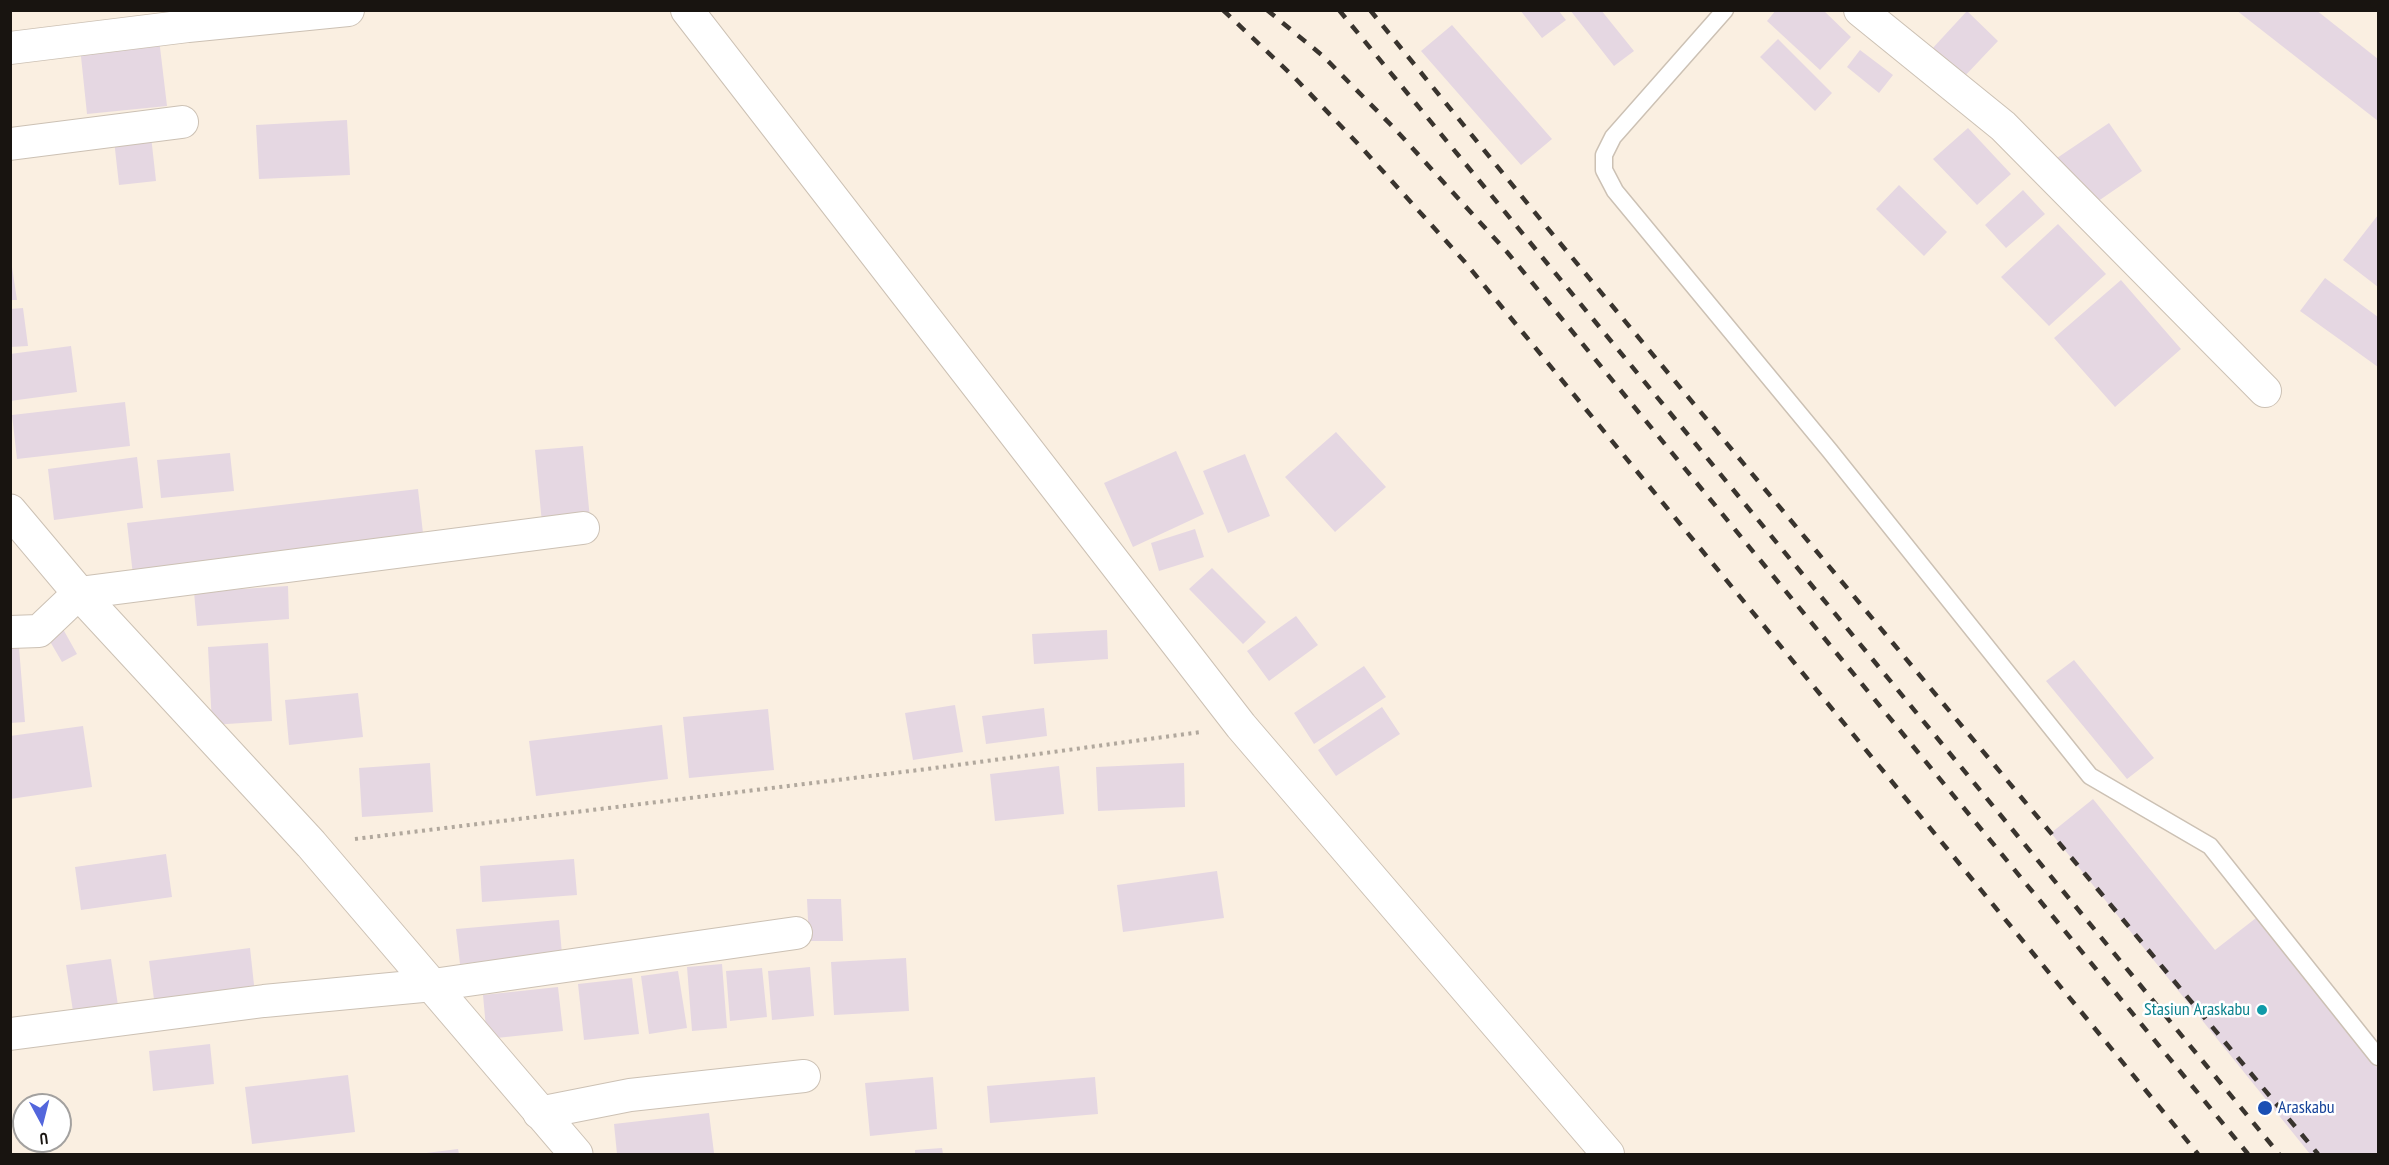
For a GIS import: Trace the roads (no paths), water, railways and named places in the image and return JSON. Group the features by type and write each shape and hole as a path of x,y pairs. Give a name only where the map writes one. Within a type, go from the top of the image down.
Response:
{"main road":[{"path":"10,511 79,593 311,844 576,1155"}],"street":[{"path":"10,48 188,26 348,10"},
{"path":"687,10 1241,726 1608,1155"},
{"path":"1860,10 2003,126 2265,390"},
{"path":"10,144 182,122"},
{"path":"10,632 39,632 79,593 583,528"},
{"path":"10,1034 264,1001 433,985 796,933"},
{"path":"539,1113 630,1095 804,1076"}],"lane":[{"path":"1725,10 1613,137 1604,155 1604,170 1615,191 1830,451 2090,776 2210,846 2379,1057"}],"railway":[{"path":"1223,10 1294,77 1464,261 2198,1154"},
{"path":"1267,10 1323,56 1395,129 1507,252 2248,1154"},
{"path":"1339,10 2279,1154"},
{"path":"1370,10 1545,225 2318,1154"}],"place":[{"name":"Stasiun Araskabu","path":"2262,1010"},
{"name":"Araskabu","path":"2265,1108"}]}
